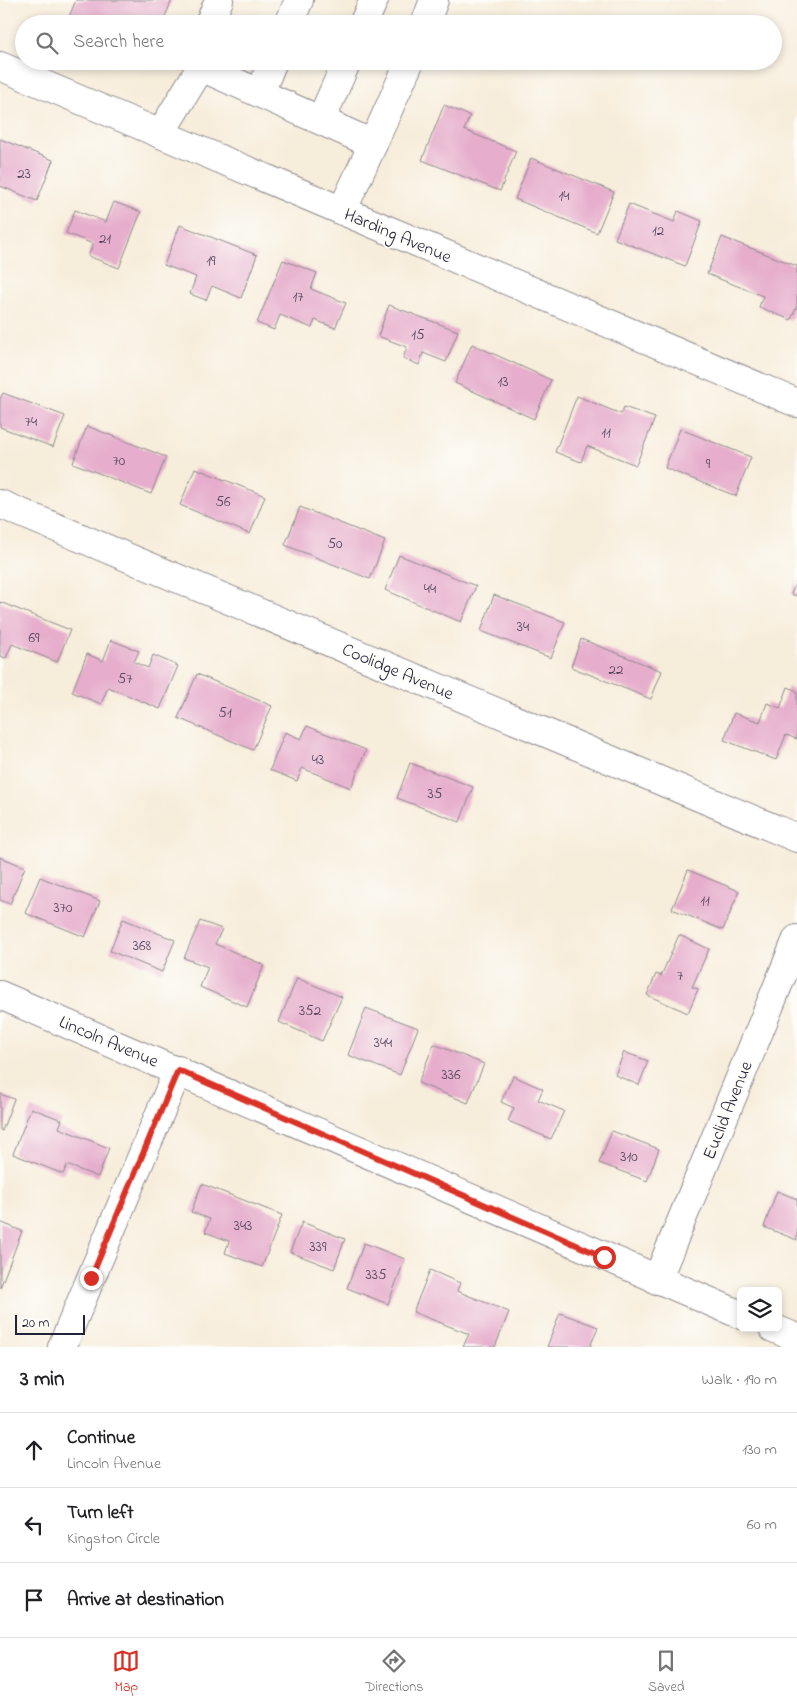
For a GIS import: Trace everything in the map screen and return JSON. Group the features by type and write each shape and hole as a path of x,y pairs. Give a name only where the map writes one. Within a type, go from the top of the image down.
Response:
{"street":[{"path":"212,15 218,0"},
{"path":"293,15 299,0"},
{"path":"367,15 374,0"},
{"path":"429,15 435,0"},
{"name":"Harding Avenue","path":"0,66 797,403"},
{"path":"160,134 197,70"},
{"path":"212,70 372,144"},
{"path":"260,93 269,70"},
{"path":"321,120 343,70"},
{"path":"342,211 406,70"},
{"name":"Coolidge Avenue","path":"0,504 797,838"},
{"name":"Euclid Avenue","path":"658,1280 797,940"},
{"name":"Lincoln Avenue","path":"0,995 178,1070 737,1313"},
{"path":"62,1347 178,1070"},
{"path":"782,1332 797,1338"}],"building":[{"path":"76,0 172,0 166,15 70,15"},
{"path":"444,105 470,116 464,130 516,151 500,191 422,160"},
{"path":"0,139 53,160 37,201 0,186"},
{"path":"531,158 614,192 597,233 515,199"},
{"path":"114,202 141,212 119,268 88,256 93,244 66,233 75,210 106,222"},
{"path":"629,204 674,222 678,211 702,221 685,266 615,239"},
{"path":"180,225 257,255 241,298 212,286 206,300 190,294 196,277 164,265"},
{"path":"722,237 797,266 797,306 791,320 759,307 763,296 707,274"},
{"path":"283,260 317,273 311,289 346,303 335,328 315,320 312,328 280,315 274,330 257,323"},
{"path":"389,305 458,331 446,362 423,353 419,365 403,358 407,347 378,336"},
{"path":"472,344 551,380 534,419 455,383"},
{"path":"3,393 65,416 53,447 0,427 0,399"},
{"path":"577,396 621,414 624,407 655,418 636,465 587,446 581,462 555,452"},
{"path":"87,426 166,457 151,494 73,463"},
{"path":"680,429 751,457 736,496 665,468"},
{"path":"195,468 265,496 250,534 180,505"},
{"path":"300,507 385,541 370,579 285,545"},
{"path":"399,555 476,586 461,622 385,590"},
{"path":"797,580 797,596 791,594"},
{"path":"494,595 565,622 551,658 481,631"},
{"path":"0,602 70,630 57,662 12,644 6,658 0,656"},
{"path":"581,639 662,671 651,699 571,667"},
{"path":"111,640 139,651 134,662 148,668 153,655 178,666 160,709 108,687 101,704 72,692 87,654 103,661"},
{"path":"197,674 272,706 253,750 178,718"},
{"path":"788,687 797,691 797,739 786,735 776,760 724,740 734,713 760,722 767,703 780,708"},
{"path":"307,726 366,750 351,788 302,768 297,781 270,770 285,732 301,739"},
{"path":"410,763 473,787 460,822 397,798"},
{"path":"0,857 25,867 10,904 0,900"},
{"path":"688,870 739,891 723,930 672,909"},
{"path":"40,877 100,901 85,937 25,913"},
{"path":"123,919 175,940 162,972 110,951"},
{"path":"200,921 222,929 215,944 264,965 247,1007 200,987 208,967 184,958"},
{"path":"679,935 709,949 692,987 698,989 688,1013 647,995 656,974 661,976"},
{"path":"297,978 342,997 322,1041 279,1022"},
{"path":"366,1008 418,1028 400,1075 348,1055"},
{"path":"434,1044 484,1064 468,1103 418,1083"},
{"path":"624,1052 648,1061 639,1085 615,1075"},
{"path":"513,1076 543,1089 538,1100 564,1111 551,1139 508,1121 514,1108 501,1102"},
{"path":"0,1094 14,1099 2,1131 0,1130"},
{"path":"31,1108 62,1120 59,1128 109,1148 98,1177 67,1165 63,1174 13,1154"},
{"path":"612,1131 659,1149 647,1181 599,1163"},
{"path":"202,1184 282,1215 262,1267 225,1253 229,1241 205,1232 210,1219 191,1212"},
{"path":"777,1191 797,1199 797,1240 764,1227"},
{"path":"0,1222 22,1231 0,1288"},
{"path":"302,1222 345,1239 334,1269 290,1252"},
{"path":"364,1243 405,1259 388,1304 347,1288"},
{"path":"430,1270 460,1283 457,1291 509,1312 495,1347 463,1347 469,1334 413,1312"},
{"path":"560,1313 598,1327 590,1347 547,1347"}],"route":[{"path":"91,1278 178,1070 604,1257"}]}
